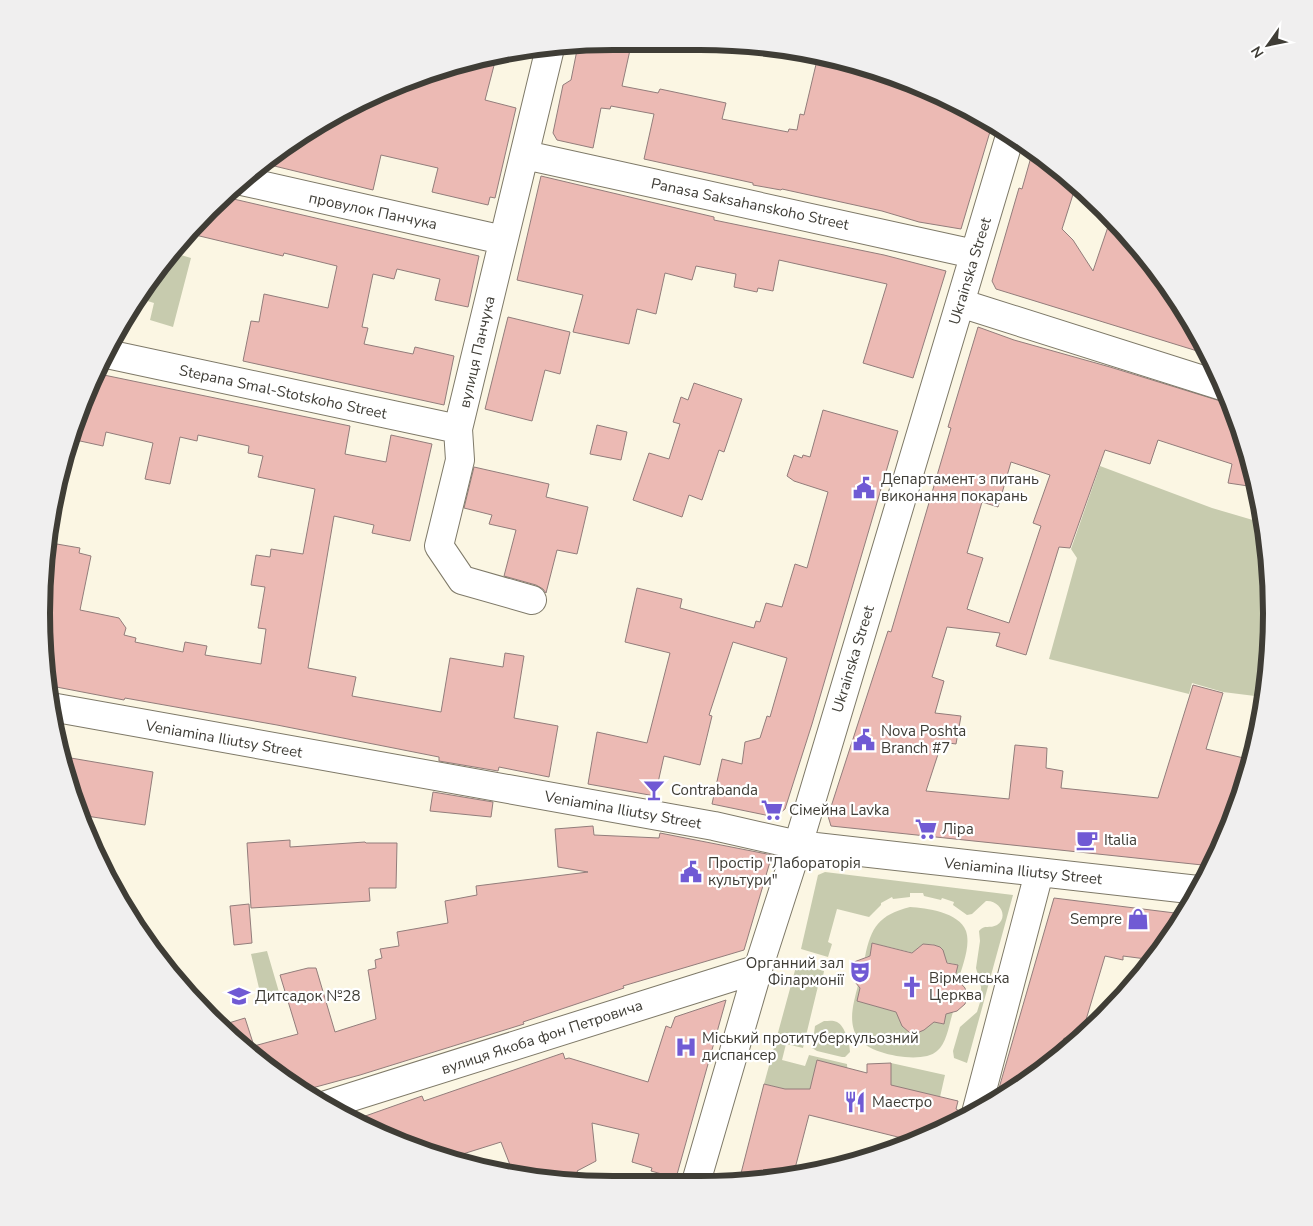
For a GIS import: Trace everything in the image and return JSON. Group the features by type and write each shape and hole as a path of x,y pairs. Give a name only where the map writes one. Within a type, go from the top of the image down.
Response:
{"street":[{"name":"вулиця Панчука","path":"532,600 462,580 439,546 460,460 458,429 549,54"},
{"name":"Ukrainska Street","path":"698,1176 758,968 798,845 1008,142"},
{"name":"Panasa Saksahanskoho Street","path":"525,155 974,254"},
{"name":"провулок Панчука","path":"250,183 503,240"},
{"path":"960,303 1214,383"},
{"name":"Stepana Smal-Stotskoho Street","path":"113,355 458,429"},
{"name":"Veniamina Iliutsy Street","path":"59,708 706,824 798,845 1191,889"},
{"path":"979,1103 1039,873"},
{"name":"вулиця Якоба фон Петровича","path":"334,1102 758,968"}],"green space":[{"path":"179,254 191,258 173,327 150,320 154,303 145,300 166,270"},
{"path":"1100,466 1212,508 1255,521 1262,576 1263,613 1262,650 1256,696 1223,692 1192,683 1189,694 1049,659 1077,558 1071,549"},
{"path":"825,872 1013,895 967,1063 954,1058 953,1051 960,1027 977,1012 981,999 981,987 976,968 980,941 979,931 1001,922 1002,914 999,906 991,901 986,901 972,914 967,915 953,905 954,902 942,898 941,900 924,896 923,893 910,893 910,897 893,899 892,897 881,903 869,917 837,909 828,942 832,944 828,957 801,949 818,875"},
{"path":"910,907 949,915 957,919 966,931 965,956 958,981 954,980 958,965 946,962 943,951 932,944 920,947 914,953 872,943 870,956 865,957 870,938 878,924 891,914"},
{"path":"267,951 281,999 262,1001 251,954"},
{"path":"797,963 824,971 822,982 819,982 803,1048 786,1044 782,1060 805,1066 809,1055 847,1064 848,1083 867,1089 785,1089 764,1084"},
{"path":"858,985 860,988 858,1001 899,1013 903,1026 913,1033 924,1030 931,1021 943,1024 947,1012 953,1012 940,1048 930,1055 908,1057 883,1053 864,1044 855,1032 852,1019"},
{"path":"824,1021 835,1021 842,1027 850,1049 850,1052 845,1057 817,1051 812,1048 815,1026"},
{"path":"891,1063 945,1075 940,1097 891,1088"}],"building":[{"path":"630,50 622,86 658,93 660,89 726,103 722,119 788,132 789,129 797,130 800,114 804,115 816,62 846,69 915,93 949,108 990,130 961,229 919,222 882,211 782,189 753,185 753,183 644,159 654,114 611,106 610,109 601,108 593,148 557,140 553,133 563,85 571,80 577,51"},
{"path":"495,63 485,100 516,108 495,198 490,197 488,205 432,192 438,168 381,155 373,190 271,165 331,125 364,108 432,80"},
{"path":"1031,158 1074,192 1062,229 1073,240 1093,271 1108,226 1147,270 1168,300 1198,351 996,289 992,281 1019,188 1022,189"},
{"path":"541,176 714,217 714,220 884,255 946,271 913,378 863,363 887,284 779,260 773,291 758,288 757,292 734,287 736,274 696,266 692,280 665,273 656,314 637,309 629,344 573,332 583,295 517,280"},
{"path":"233,199 479,256 468,307 435,300 440,279 397,269 394,279 373,274 362,327 368,328 364,344 413,354 415,347 454,356 444,405 243,361 251,321 259,322 264,294 328,308 337,266 284,253 283,256 196,235"},
{"path":"508,317 570,332 560,374 545,370 532,421 485,409"},
{"path":"978,327 1014,340 1221,401 1233,432 1248,486 1228,483 1232,464 1158,440 1150,464 1105,450 1070,548 1059,547 1026,655 996,646 1000,633 947,627 932,677 944,681 935,713 961,716 956,744 942,742 926,791 1009,799 1015,745 1047,748 1046,768 1063,771 1061,788 1158,798 1193,685 1223,693 1206,749 1244,758 1233,794 1203,865 831,826 828,816 888,631 891,632 951,428 948,427","holes":["1011,462 1050,475 1033,523 1041,526 1009,623 967,609 983,558 967,553 982,502 998,507"]},
{"path":"103,375 350,426 345,454 386,462 391,435 432,444 410,541 372,533 374,525 334,516 308,668 356,677 352,696 441,712 450,658 503,667 505,653 524,656 514,718 558,726 549,777 499,767 498,771 439,761 439,757 277,725 55,687 51,650 50,613 55,544 80,548 79,553 91,556 80,610 119,618 126,628 124,635 136,638 135,642 183,652 185,642 207,646 205,655 261,664 266,629 258,628 265,587 251,585 256,555 270,557 271,549 303,554 315,489 258,477 263,456 248,453 249,446 198,435 197,441 180,437 170,484 145,479 153,443 106,432 103,446 77,440"},
{"path":"694,383 742,399 724,452 719,450 702,500 689,495 682,517 633,500 649,453 669,459 680,424 673,422 681,397 688,400"},
{"path":"823,410 898,431 812,724 785,809 775,817 712,804 722,759 742,764 745,742 760,738 767,716 770,717 787,658 733,642 709,715 712,716 700,765 664,756 655,796 588,784 597,732 647,743 670,653 625,642 637,588 682,599 680,608 754,628 756,621 760,622 766,603 782,607 795,564 807,568 828,492 794,481 787,476 794,455 802,458 803,455 810,457"},
{"path":"597,425 627,432 621,460 590,454"},
{"path":"474,467 549,484 546,497 588,507 577,554 557,550 546,593 536,585 504,576 516,530 489,524 492,515 464,508"},
{"path":"69,758 153,772 145,825 89,816"},
{"path":"433,792 493,802 491,817 430,811"},
{"path":"593,826 594,835 659,838 660,833 772,855 744,950 623,986 624,988 523,1022 524,1024 311,1088 270,1060 242,1036 228,1023 245,1018 254,1046 298,1034 280,975 308,968 316,968 335,1032 376,1019 368,970 376,968 375,960 382,958 380,949 399,946 397,932 448,923 445,901 477,895 476,886 588,872 558,867 555,829"},
{"path":"290,840 290,847 365,842 397,843 396,888 369,888 370,901 251,908 247,843"},
{"path":"1054,898 1176,913 1145,959 1123,956 1123,960 1105,956 1085,1023 1068,1039 1064,1038 1063,1043 1043,1060 998,1090"},
{"path":"249,904 252,943 234,945 230,906"},
{"name":"Вірменська Церква","path":"872,943 912,953 923,944 940,947 943,950 947,963 958,965 955,977 965,988 967,997 965,1004 957,1011 946,1014 944,1024 934,1022 924,1030 910,1033 902,1026 896,1012 857,1001 860,988 851,977 854,962 870,956"},
{"path":"726,1000 677,1176 651,1171 652,1168 632,1162 639,1134 592,1123 596,1161 577,1171 579,1175 511,1166 501,1142 460,1155 398,1133 362,1117 422,1096 424,1101 563,1053 565,1059 569,1058 648,1082 666,1026 671,1028 675,1017"},
{"path":"817,1060 867,1073 867,1064 891,1063 891,1085 958,1101 956,1109 961,1112 902,1138 809,1115 795,1167 741,1175 764,1084 785,1089 810,1089"}],"place":[{"name":"Департамент з питань виконання покарань","path":"864,488"},
{"name":"Nova Poshta Branch #7","path":"864,740"},
{"name":"Contrabanda","path":"654,790"},
{"name":"Сімейна Lavka","path":"772,810"},
{"name":"Ліра","path":"926,829"},
{"name":"Italia","path":"1087,840"},
{"name":"Простір \"Лабораторія культури\"","path":"691,872"},
{"name":"Sempre","path":"1138,919"},
{"name":"Органний зал Філармонії","path":"860,972"},
{"name":"Вірменська Церква","path":"912,987"},
{"name":"Дитсадок №28","path":"239,996"},
{"name":"Міський протитуберкульозний диспансер","path":"686,1047"},
{"name":"Маестро","path":"855,1102"}]}
